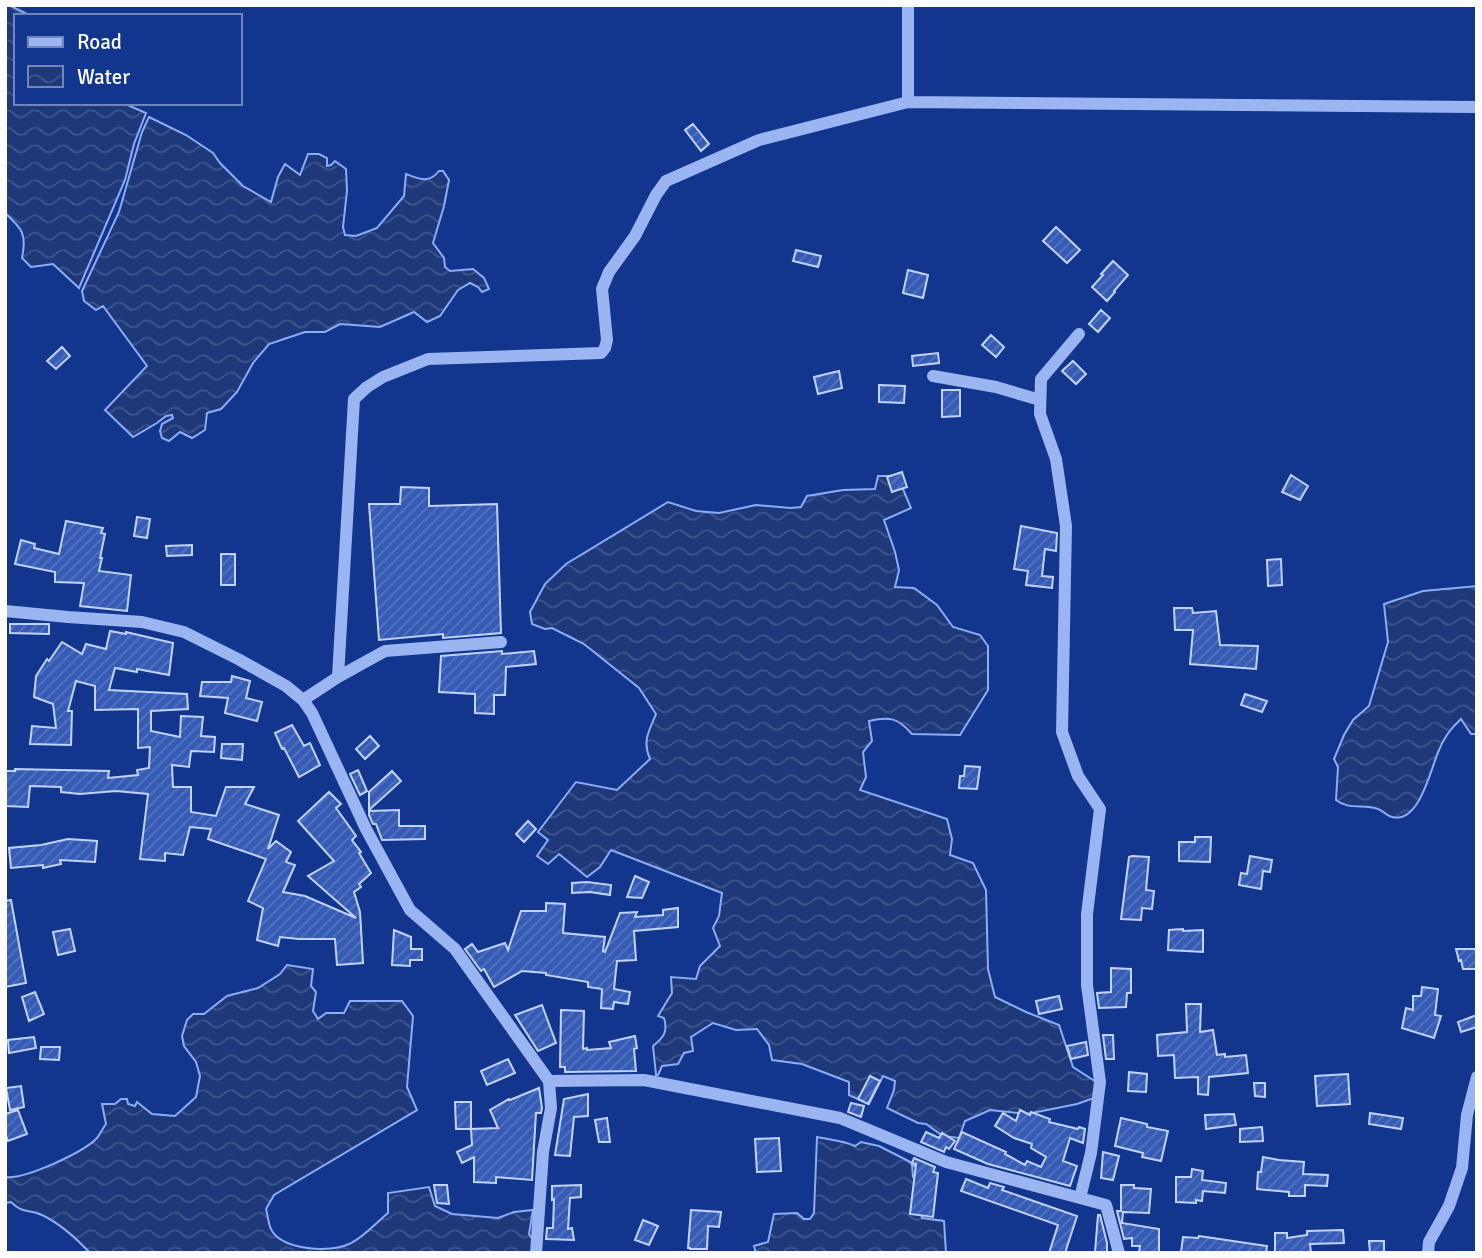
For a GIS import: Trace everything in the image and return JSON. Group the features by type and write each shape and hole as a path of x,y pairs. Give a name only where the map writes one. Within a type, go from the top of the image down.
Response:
{"street":[{"path":"908,5 908,102"},
{"path":"338,677 354,399 383,377 428,359 601,353 607,340 602,289 608,272 635,236 666,181 759,140 908,102 1477,107"},
{"path":"1079,334 1041,379 1040,414 1056,459 1066,526 1062,732 1078,776 1100,808 1087,914 1087,985 1100,1082 1091,1153 1080,1198"},
{"path":"933,376 996,387 1040,400"},
{"path":"5,611 142,622 184,632 286,686 303,700 312,713 366,829 410,910 455,949 549,1081 551,1108 544,1152 536,1253"},
{"path":"303,700 385,651 501,642"},
{"path":"1428,1253 1429,1242 1449,1206 1462,1168 1466,1115 1477,1077"},
{"path":"549,1081 644,1080 840,1118 946,1162 1106,1205 1119,1253"}],"water":[{"path":"5,5 9,5 27,14 14,14 14,105 128,105 146,113 134,144 125,180 79,288 53,264 31,267 22,258 22,232 5,213"},
{"path":"149,117 186,135 213,153 243,186 271,202 285,164 300,175 308,154 319,154 327,158 327,166 335,161 346,169 347,191 343,227 345,235 356,236 377,228 404,196 406,174 428,179 443,171 449,180 433,243 444,258 445,267 450,271 473,269 484,278 489,289 482,292 470,283 458,290 440,316 427,322 414,312 380,327 340,324 325,332 305,332 269,344 253,363 237,392 221,409 207,413 205,430 192,438 180,432 169,441 162,438 162,424 173,418 172,415 133,437 105,410 147,366 103,306 96,310 84,301 82,291 119,212 142,132"},
{"path":"878,476 891,476 900,482 911,508 884,520 899,570 895,587 914,588 937,605 953,627 980,635 988,646 988,690 960,735 912,734 893,720 869,721 872,741 863,752 866,777 860,790 947,819 952,839 950,855 973,863 986,890 988,969 995,997 1059,1025 1073,1067 1096,1082 1094,1098 1077,1104 1027,1114 990,1110 965,1121 959,1138 943,1136 926,1124 918,1123 887,1108 895,1081 883,1076 869,1104 849,1095 849,1082 802,1064 772,1060 769,1045 757,1029 736,1030 713,1023 691,1037 693,1051 684,1053 678,1064 662,1066 656,1075 653,1046 665,1031 664,1018 658,1016 672,993 671,977 696,979 700,966 720,946 713,928 719,916 722,893 611,850 600,867 587,877 559,854 548,864 537,856 548,840 538,832 576,782 617,790 650,759 647,741 656,714 639,688 584,644 552,628 545,629 532,624 530,612 545,584 566,564 668,502 696,511 719,513 756,505 801,507 807,496 843,490 875,489"},
{"path":"1477,586 1477,734 1471,734 1461,719 1454,726 1441,745 1417,803 1402,817 1336,800 1338,767 1334,759 1353,720 1369,706 1388,642 1384,604 1423,591"},
{"path":"287,965 313,969 311,986 316,992 313,1011 318,1019 326,1013 344,1013 350,1001 402,1001 413,1016 407,1087 417,1110 274,1195 266,1209 272,1231 286,1242 297,1246 319,1249 341,1247 359,1238 388,1213 388,1193 429,1187 435,1206 452,1214 498,1218 514,1212 533,1210 529,1234 533,1240 534,1253 90,1253 68,1232 49,1219 19,1209 11,1202 5,1203 5,1177 26,1174 53,1164 97,1138 106,1124 102,1104 115,1104 121,1099 127,1099 128,1104 135,1106 137,1102 152,1114 175,1116 196,1097 200,1076 196,1062 184,1046 182,1036 187,1020 193,1014 204,1014 227,996 258,988 280,974"},
{"path":"817,1137 855,1146 861,1142 879,1146 932,1173 912,1165 913,1177 924,1184 922,1218 944,1221 946,1253 756,1253 754,1246 768,1242 774,1214 797,1213 804,1219 810,1219 814,1213"}],"building":[{"path":"693,124 709,144 701,151 685,130"},
{"path":"1056,227 1080,250 1067,263 1043,241"},
{"path":"796,250 821,256 818,267 793,261"},
{"path":"1113,261 1128,275 1107,301 1092,287"},
{"path":"908,270 928,275 923,298 903,293"},
{"path":"1101,310 1110,318 1098,332 1089,324"},
{"path":"991,335 1004,347 996,357 982,345"},
{"path":"62,347 70,356 56,369 47,361"},
{"path":"938,353 939,363 913,366 912,356"},
{"path":"1073,361 1086,374 1076,384 1062,371"},
{"path":"839,371 842,388 818,394 814,377"},
{"path":"879,385 905,386 904,403 879,402"},
{"path":"942,390 960,390 960,416 942,417"},
{"path":"902,472 907,487 892,492 887,477"},
{"path":"1291,475 1308,486 1300,500 1282,492"},
{"path":"401,487 429,488 429,506 497,504 501,633 443,638 443,634 379,640 369,504 400,504"},
{"path":"137,517 150,519 147,538 134,536"},
{"path":"66,521 103,528 101,533 105,534 99,571 131,575 127,611 80,606 84,583 55,582 55,572 15,564 21,540 35,544 34,548 59,554"},
{"path":"1021,526 1057,533 1056,551 1045,549 1042,576 1053,577 1052,588 1026,585 1028,571 1014,569"},
{"path":"192,545 192,555 167,556 166,546"},
{"path":"221,554 235,554 235,585 221,585"},
{"path":"1281,559 1282,585 1268,586 1267,560"},
{"path":"1174,608 1192,608 1193,613 1216,611 1220,645 1258,646 1256,669 1190,664 1193,630 1175,630"},
{"path":"10,624 49,624 49,634 10,633"},
{"path":"110,631 173,643 169,675 115,668 109,690 187,694 188,709 151,711 151,731 180,737 181,716 203,717 201,736 215,737 214,752 191,751 189,767 172,765 173,787 191,787 191,812 216,816 226,787 254,787 245,804 279,815 268,849 276,841 291,852 286,862 295,865 283,892 305,896 356,918 308,876 334,861 298,821 329,792 341,804 336,808 356,836 352,840 371,873 354,892 360,912 363,963 337,965 335,939 280,937 278,946 257,940 263,908 248,901 266,859 208,839 211,829 190,827 183,855 165,853 165,861 140,859 148,794 116,791 80,794 61,792 61,787 30,786 28,807 5,806 5,771 109,771 108,778 138,775 137,770 149,768 150,747 138,748 138,709 95,710 95,686 76,681 68,711 72,711 71,745 30,744 32,726 56,728 53,704 34,697 36,676 47,659 49,661 62,642 82,654 86,644 106,649"},
{"path":"502,651 502,654 534,651 536,664 506,667 505,695 494,695 494,714 475,713 475,694 439,692 441,656"},
{"path":"232,676 250,681 246,698 262,702 257,721 225,713 228,698 200,696 202,682 231,682"},
{"path":"1245,694 1267,701 1262,712 1241,705"},
{"path":"292,725 304,746 310,743 320,765 299,777 275,733"},
{"path":"370,736 379,746 365,759 356,749"},
{"path":"222,744 243,744 242,760 221,758"},
{"path":"965,766 980,767 977,789 959,788 960,776 964,776"},
{"path":"358,770 367,791 360,795 350,774"},
{"path":"392,771 401,781 369,810 369,792"},
{"path":"399,810 399,826 425,826 425,839 382,840 369,811"},
{"path":"528,821 536,829 524,842 516,834"},
{"path":"1195,837 1211,837 1210,862 1179,861 1179,842 1195,842"},
{"path":"68,839 97,841 95,862 60,860 61,864 43,868 43,865 11,868 9,848"},
{"path":"1250,856 1272,860 1270,872 1263,871 1261,889 1239,885 1241,873 1247,874"},
{"path":"1129,857 1149,857 1146,890 1154,891 1152,909 1142,908 1141,920 1121,919"},
{"path":"635,876 649,882 642,898 627,897"},
{"path":"572,883 611,885 610,895 572,893"},
{"path":"11,900 26,983 5,987 5,901"},
{"path":"546,903 565,904 563,933 605,937 605,952 620,913 637,912 635,917 663,915 663,910 678,908 678,927 634,931 636,960 617,961 614,989 630,992 628,1004 614,1002 613,1009 601,1008 602,989 588,987 588,982 546,973 522,971 494,987 484,969 481,971 465,949 472,944 478,952 505,943 508,950 521,911 546,911"},
{"path":"70,929 75,951 58,955 53,932"},
{"path":"394,930 411,937 411,949 422,949 422,960 410,960 410,966 392,965"},
{"path":"1169,930 1203,930 1203,952 1168,950"},
{"path":"1456,949 1477,949 1477,969 1463,969"},
{"path":"1111,968 1131,969 1131,993 1127,993 1126,1007 1099,1008 1097,993 1111,992"},
{"path":"1422,987 1438,989 1435,1015 1441,1016 1434,1038 1402,1028 1406,1008 1413,1010 1413,996 1421,996"},
{"path":"35,992 44,1014 29,1021 22,997"},
{"path":"1059,996 1062,1009 1039,1014 1036,1001"},
{"path":"1186,1004 1201,1004 1200,1032 1213,1030 1217,1055 1246,1055 1248,1073 1209,1077 1208,1095 1198,1094 1198,1077 1175,1078 1174,1055 1158,1056 1157,1035 1187,1032"},
{"path":"542,1005 556,1043 538,1051 515,1015"},
{"path":"561,1010 584,1011 583,1049 611,1048 609,1042 635,1036 636,1071 565,1072 565,1067 560,1067"},
{"path":"1477,1015 1477,1027 1461,1032 1458,1022"},
{"path":"1103,1035 1113,1035 1114,1059 1106,1059"},
{"path":"34,1037 36,1048 9,1053 8,1040"},
{"path":"1086,1042 1088,1055 1071,1059 1067,1046"},
{"path":"41,1047 60,1047 59,1060 40,1059"},
{"path":"508,1059 515,1073 487,1085 481,1071"},
{"path":"1129,1072 1147,1074 1146,1092 1128,1091"},
{"path":"1348,1074 1350,1104 1317,1106 1315,1076"},
{"path":"870,1076 880,1081 868,1104 858,1099"},
{"path":"1254,1083 1265,1083 1265,1097 1255,1096"},
{"path":"21,1086 24,1107 10,1110 6,1088"},
{"path":"539,1088 542,1108 541,1113 536,1113 532,1180 496,1177 496,1183 474,1182 474,1157 462,1163 457,1152 472,1145 471,1129 498,1128 490,1110 509,1099"},
{"path":"588,1094 588,1116 574,1117 570,1156 555,1155 564,1099"},
{"path":"455,1102 471,1102 471,1129 456,1129"},
{"path":"851,1103 864,1106 861,1117 848,1112"},
{"path":"18,1110 27,1134 8,1141 5,1134 5,1114"},
{"path":"1020,1110 1050,1119 1049,1122 1085,1129 1083,1143 1070,1138 1063,1161 1077,1166 1070,1186 988,1164 954,1149 962,1132 1006,1152 1005,1154 1025,1165 1027,1161 1041,1167 1046,1157 1031,1148 1032,1144 1014,1138 995,1126 1003,1113 1016,1121"},
{"path":"1370,1113 1403,1118 1401,1129 1369,1124"},
{"path":"1234,1114 1236,1125 1206,1129 1205,1115"},
{"path":"607,1118 610,1142 599,1142 595,1120"},
{"path":"1121,1118 1168,1131 1161,1161 1115,1146"},
{"path":"1262,1127 1263,1141 1240,1142 1240,1129"},
{"path":"926,1132 939,1138 942,1133 955,1141 949,1149 946,1147 944,1152 921,1142"},
{"path":"779,1138 781,1171 757,1172 755,1139"},
{"path":"1103,1152 1119,1156 1113,1180 1101,1178"},
{"path":"1263,1157 1304,1162 1303,1174 1328,1175 1327,1186 1305,1185 1305,1196 1289,1196 1289,1192 1257,1189 1258,1172 1261,1172"},
{"path":"914,1158 935,1167 933,1172 938,1173 933,1217 910,1214 916,1164 912,1163"},
{"path":"1192,1169 1203,1171 1202,1180 1226,1183 1225,1193 1203,1191 1202,1201 1176,1202 1176,1177 1191,1177"},
{"path":"966,1179 988,1188 990,1183 1004,1187 1002,1190 1077,1216 1065,1253 1049,1253 1058,1225 961,1191"},
{"path":"434,1185 447,1185 449,1204 437,1203"},
{"path":"581,1185 581,1197 570,1198 568,1229 572,1228 574,1240 546,1239 547,1228 553,1228 552,1186"},
{"path":"1121,1185 1151,1189 1149,1213 1123,1212 1122,1223 1159,1229 1159,1253 1139,1253 1140,1246 1132,1246 1132,1238 1124,1239 1117,1211 1121,1211"},
{"path":"691,1210 721,1212 719,1227 708,1226 707,1249 688,1248"},
{"path":"1098,1215 1107,1243 1107,1253 1095,1252"},
{"path":"643,1220 658,1226 649,1245 635,1240"},
{"path":"1343,1230 1344,1243 1310,1244 1311,1253 1275,1253 1275,1233 1287,1233 1287,1238 1307,1235 1307,1231"},
{"path":"1199,1236 1267,1246 1266,1253 1181,1253 1183,1237"},
{"path":"1369,1241 1384,1241 1384,1253 1370,1253"}]}
